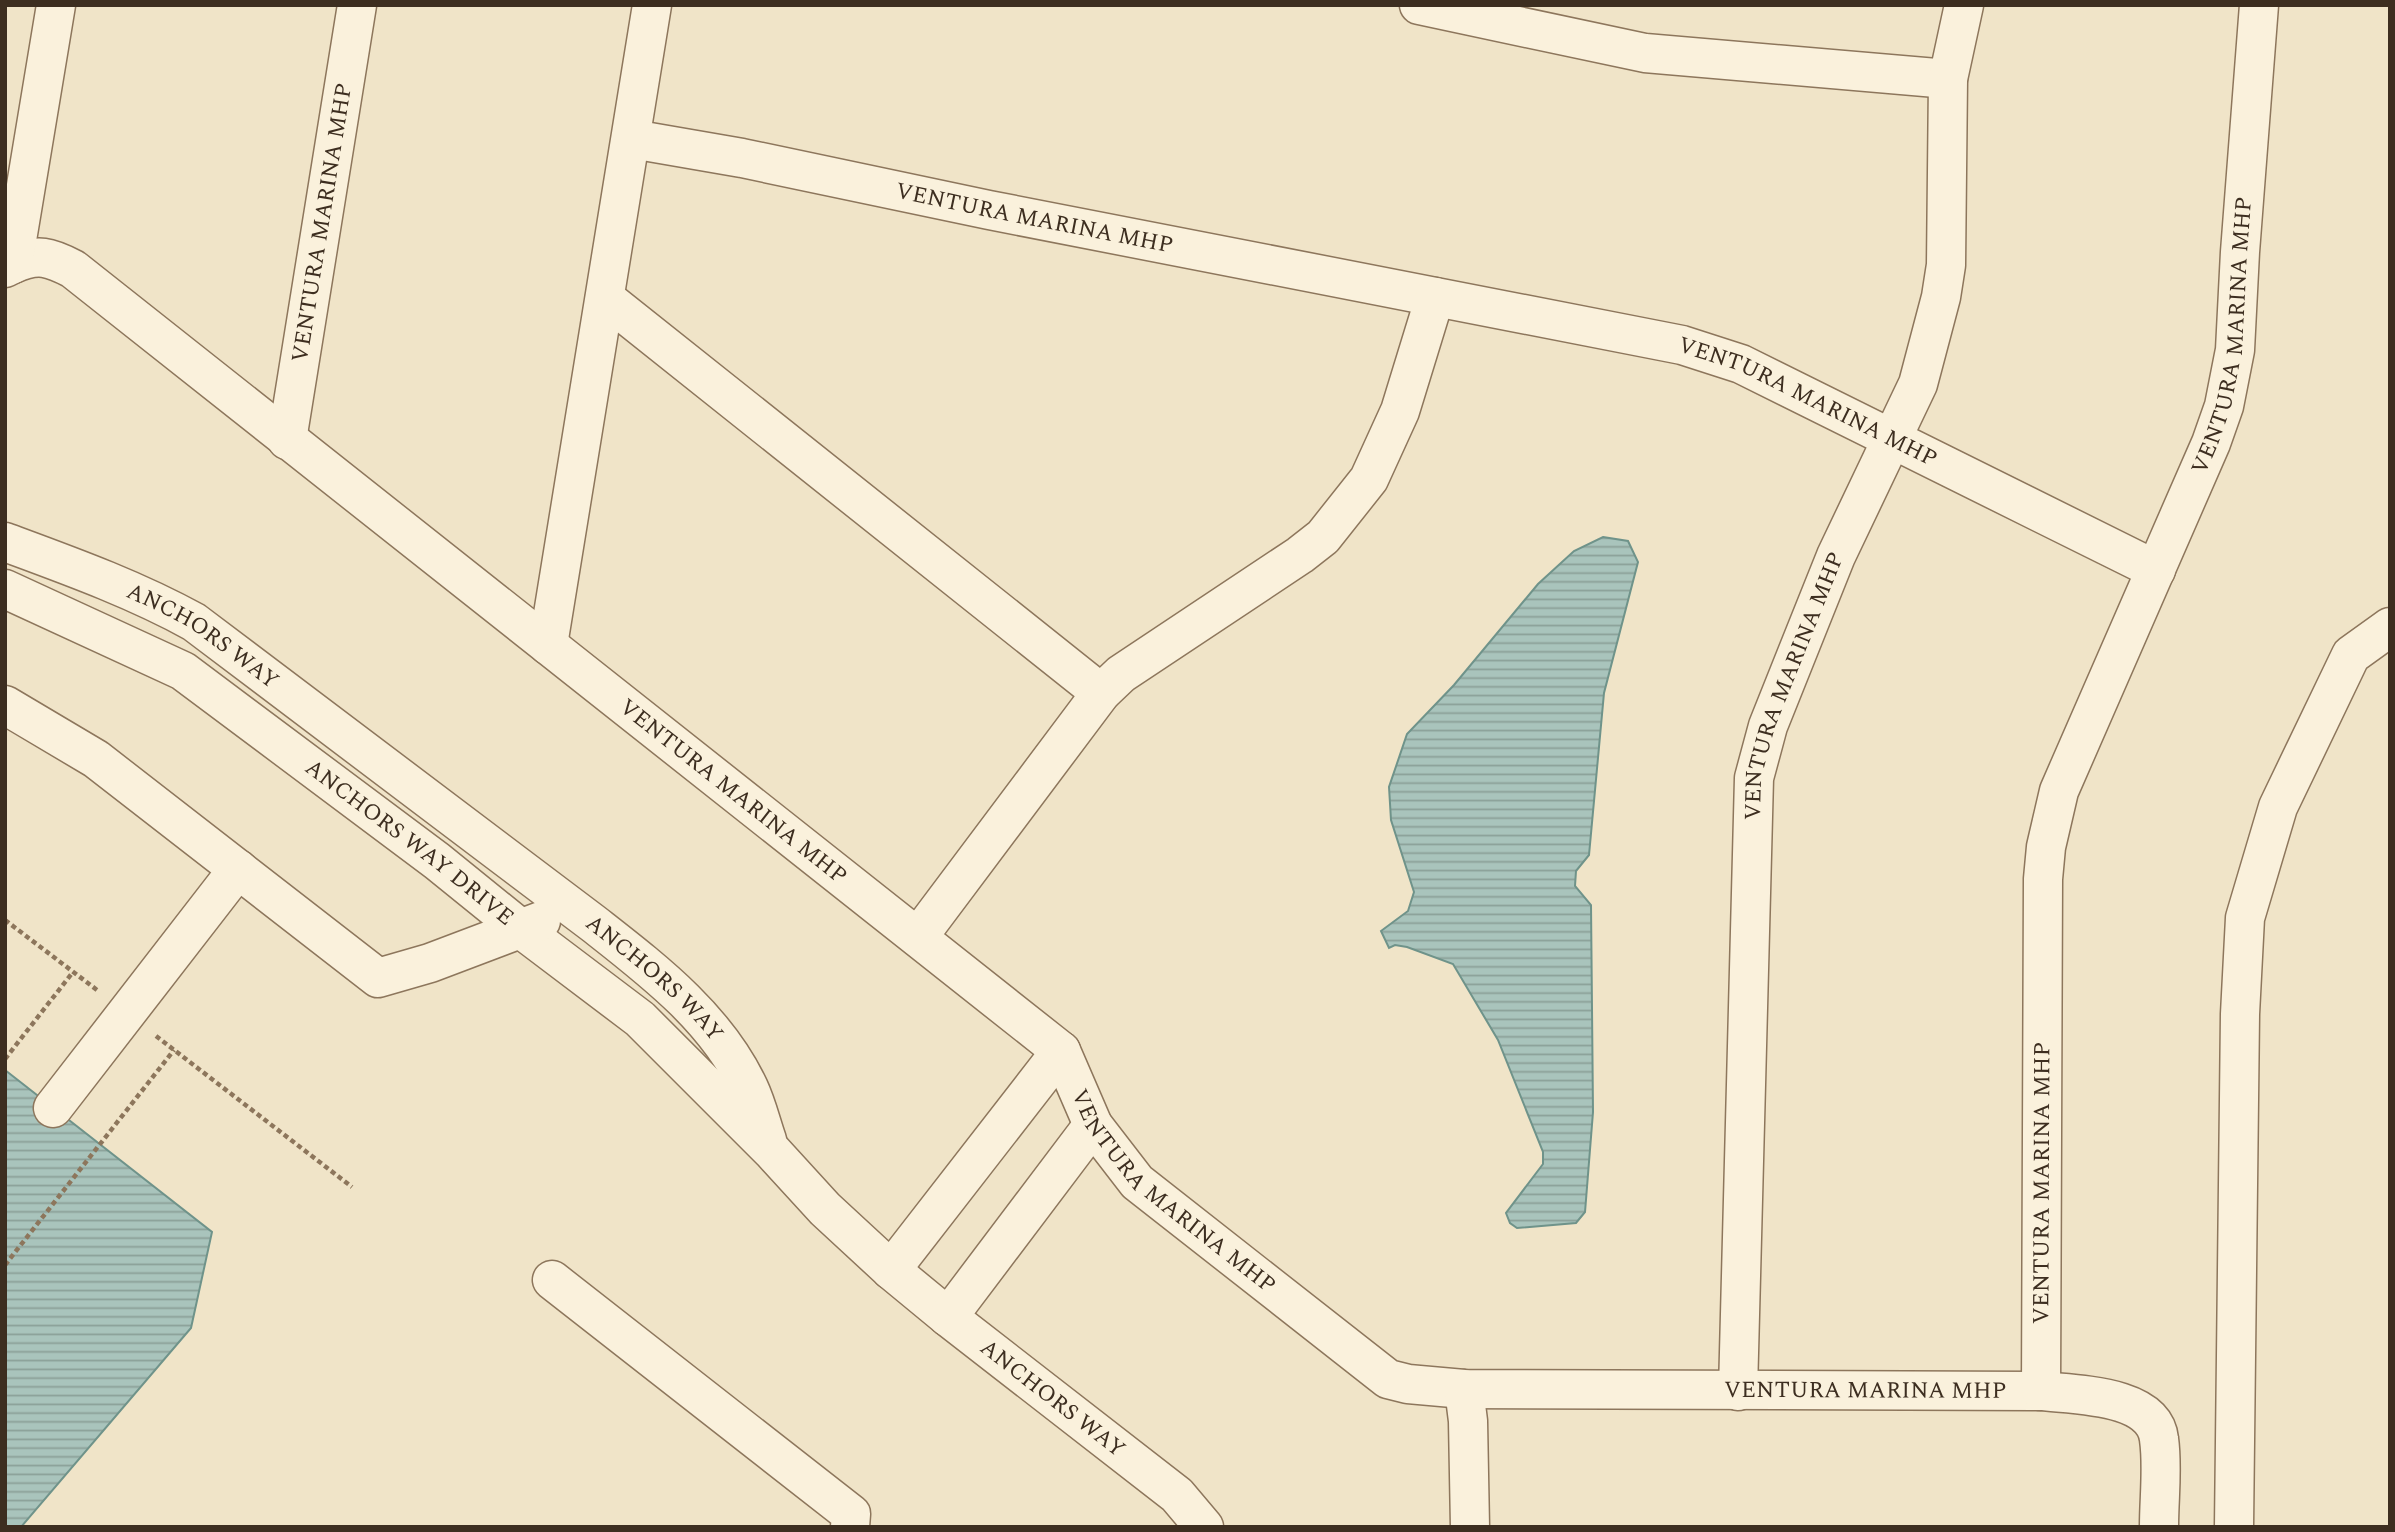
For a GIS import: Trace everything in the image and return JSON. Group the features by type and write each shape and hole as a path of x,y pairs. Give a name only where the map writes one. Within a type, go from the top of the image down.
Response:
{"street":[{"name":"VENTURA MARINA MHP","path":"9,266 56,5"},
{"name":"VENTURA MARINA MHP","path":"287,440 357,5"},
{"path":"548,645 652,5"},
{"path":"1419,5 1645,53 1948,79"},
{"name":"VENTURA MARINA MHP","path":"1738,1391 1754,778 1768,726 1836,556 1918,384 1946,265 1948,79 1964,5"},
{"name":"VENTURA MARINA MHP","path":"2041,1391 2043,879 2046,847 2059,791 2211,443 2224,406 2235,350 2259,5"},
{"name":"VENTURA MARINA MHP","path":"632,139 742,158 1002,213 1682,345 1741,364 2156,570"},
{"name":"VENTURA MARINA MHP","path":"9,266 30,257 53,259 73,269 1061,1051 1093,1125 1137,1182 1388,1379 1408,1384 1464,1388 2041,1391 2116,1401 2136,1407 2151,1420 2159,1436 2159,1527"},
{"path":"918,937 1101,693 1121,674 1323,537 1369,480 1400,411 1435,297"},
{"path":"605,298 1101,693"},
{"name":"ANCHORS WAY","path":"5,542 112,582 194,622 656,973 705,1022 730,1055 749,1089 772,1151 825,1209 948,1317 1177,1495 1204,1527"},
{"name":"ANCHORS WAY DRIVE","path":"5,589 184,671 437,861 640,1019 772,1151"},
{"path":"2234,1527 2240,1014 2245,918 2278,807 2351,655 2390,627"},
{"path":"5,705 96,759 378,978 430,963 545,919 661,1008 718,1072 749,1089"},
{"path":"53,1108 238,869"},
{"path":"891,1269 1061,1051"},
{"path":"948,1317 1093,1125"},
{"path":"552,1280 856,1522"},
{"path":"1464,1388 1468,1420 1470,1527"}],"path":[{"path":"5,920 352,1187"},
{"path":"5,1059 72,972"},
{"path":"5,1265 174,1050"}],"water":[{"path":"1603,537 1628,541 1638,562 1604,693 1589,855 1576,871 1575,886 1591,905 1593,1112 1585,1212 1576,1223 1517,1228 1510,1223 1506,1213 1543,1164 1543,1152 1498,1040 1453,964 1407,947 1395,945 1389,948 1381,931 1408,911 1414,892 1391,820 1389,787 1407,734 1454,685 1538,584 1574,551"},
{"path":"5,1070 212,1232 191,1328 21,1527 5,1527"}]}
